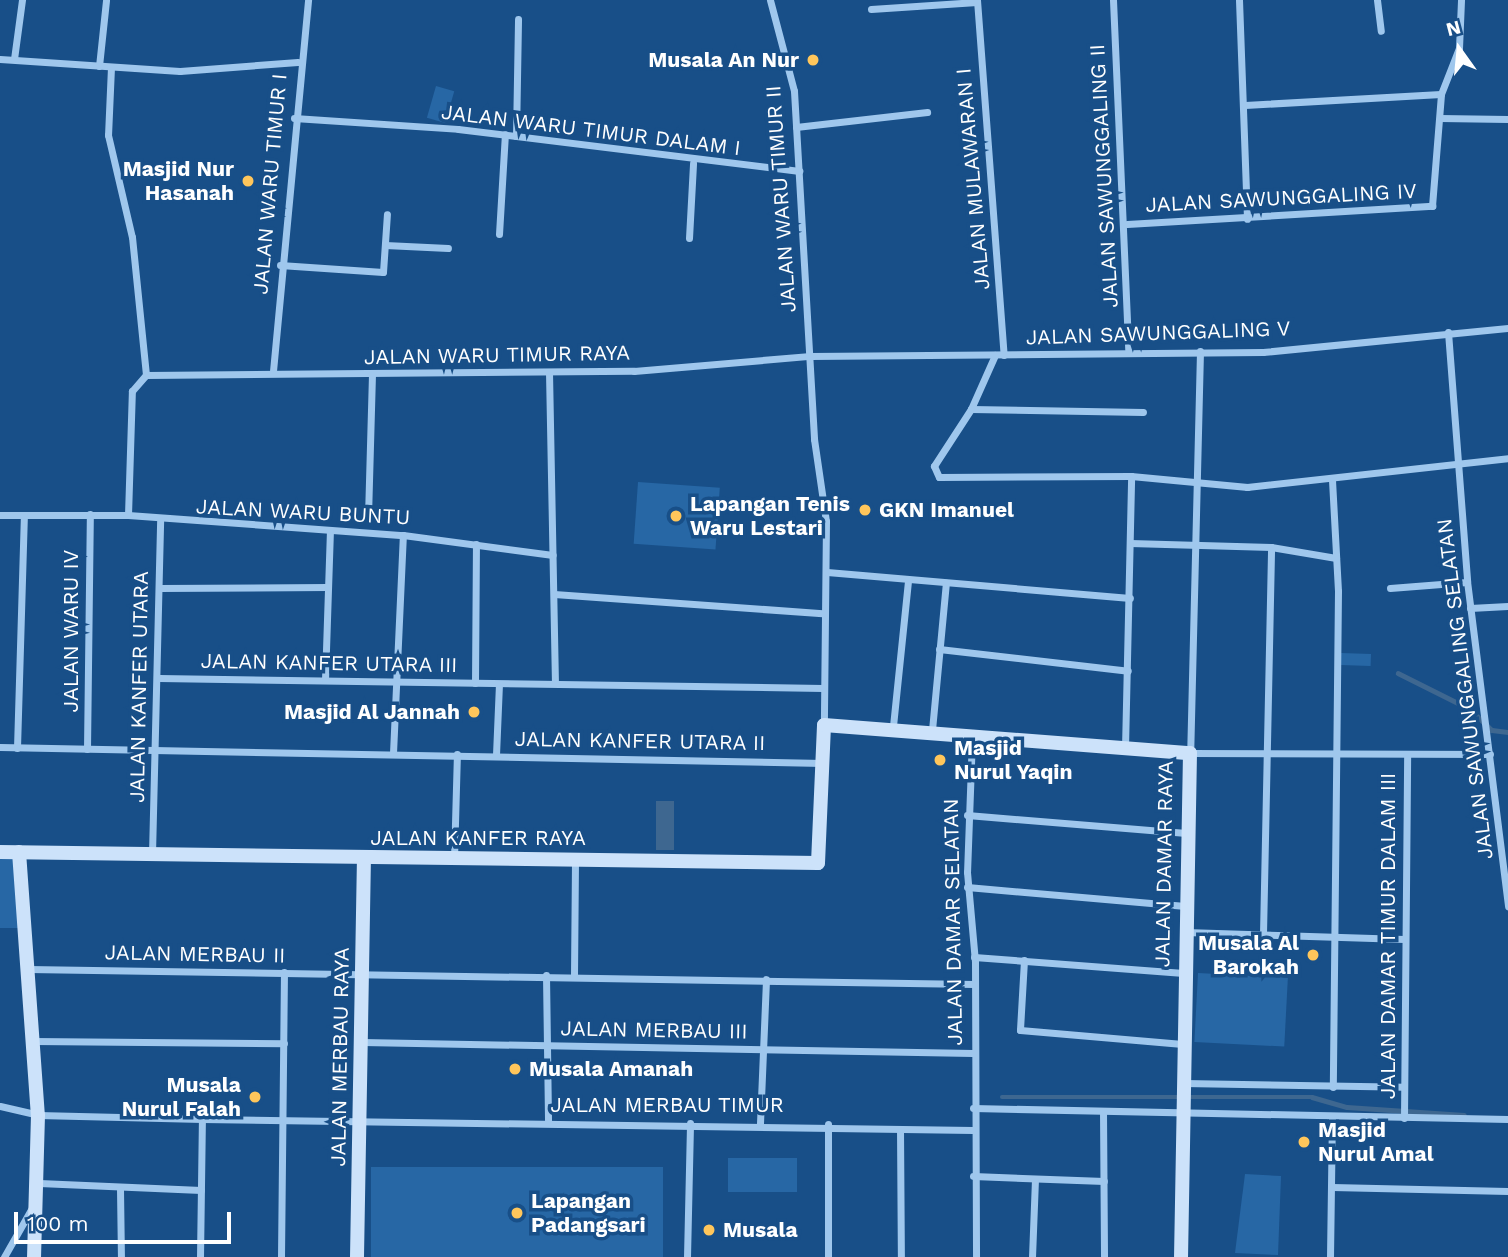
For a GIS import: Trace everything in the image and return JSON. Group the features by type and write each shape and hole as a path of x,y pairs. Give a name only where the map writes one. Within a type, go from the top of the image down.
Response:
{"street":[{"path":"14,59 23,0"},
{"path":"99,66 106,0"},
{"name":"JALAN WARU TIMUR I","path":"273,371 298,62 308,0"},
{"name":"JALAN WARU TIMUR II","path":"770,0 796,127 827,572 822,612 824,724"},
{"name":"JALAN SAWUNGGALING II","path":"1113,0 1127,225 1128,350"},
{"path":"1239,0 1245,105 1247,219"},
{"path":"1377,0 1381,31"},
{"name":"JALAN SAWUNGGALING IV","path":"1127,225 1432,206 1441,94 1459,48 1461,0"},
{"path":"871,9 977,1"},
{"name":"JALAN MULAWARAN I","path":"977,1 1004,355"},
{"path":"516,136 518,19"},
{"path":"0,59 180,71 298,62"},
{"path":"111,67 108,135 132,237 146,375 132,391 128,515"},
{"path":"1245,105 1441,94"},
{"path":"796,127 926,112"},
{"name":"JALAN WARU TIMUR DALAM I","path":"294,118 505,134 693,163 799,171"},
{"path":"1440,118 1508,119"},
{"path":"499,234 505,134"},
{"path":"690,238 693,163"},
{"path":"280,265 383,272 387,214"},
{"path":"385,245 448,248"},
{"name":"JALAN SAWUNGGALING V","path":"995,355 1128,350 1263,352 1508,328"},
{"name":"JALAN SAWUNGGALING SELATAN","path":"1448,332 1467,582 1508,906"},
{"path":"1200,351 1199,542 1190,753 1490,754"},
{"path":"995,355 971,409 934,466 939,477 1131,476 1248,487 1457,467 1508,458"},
{"name":"JALAN WARU TIMUR RAYA","path":"146,375 273,371 372,375 549,372 810,356 995,355"},
{"path":"549,372 555,683"},
{"path":"368,517 372,375"},
{"path":"971,409 1143,412"},
{"path":"1125,749 1131,476"},
{"path":"1332,480 1336,558 1333,1087"},
{"path":"17,748 24,514"},
{"name":"JALAN WARU IV","path":"88,749 90,514"},
{"name":"JALAN WARU BUNTU","path":"0,515 128,515 160,521 403,535 553,555"},
{"name":"JALAN KANFER UTARA","path":"152,854 158,751 160,521"},
{"path":"325,680 330,531"},
{"path":"393,753 403,535"},
{"path":"1130,543 1199,542 1270,547 1336,558"},
{"path":"475,682 476,544"},
{"path":"1263,934 1270,547"},
{"path":"827,572 1130,598"},
{"path":"893,726 908,580"},
{"path":"1390,588 1467,582"},
{"path":"932,730 946,583"},
{"path":"159,588 328,587"},
{"path":"554,594 822,612"},
{"path":"1470,608 1508,606"},
{"path":"939,649 1128,671"},
{"name":"JALAN KANFER UTARA III","path":"159,678 822,688"},
{"path":"496,755 499,684"},
{"name":"JALAN DAMAR RAYA","path":"824,724 893,726 1190,753 1185,834 1181,1257"},
{"name":"JALAN KANFER RAYA","path":"0,852 818,863 824,724"},
{"name":"JALAN DAMAR SELATAN","path":"972,735 967,816 967,887 974,957 973,1176 976,1257"},
{"name":"JALAN KANFER UTARA II","path":"0,747 823,763"},
{"path":"454,859 457,754"},
{"name":"JALAN DAMAR TIMUR DALAM III","path":"1404,1113 1407,755"},
{"path":"967,816 1185,834"},
{"path":"19,852 38,1115 39,1183 34,1257"},
{"name":"JALAN MERBAU RAYA","path":"356,1257 361,1120 364,858"},
{"path":"574,976 575,859"},
{"path":"967,887 1185,906"},
{"path":"1185,932 1404,939"},
{"path":"974,957 1183,973"},
{"path":"1024,961 1020,1030 1182,1044"},
{"name":"JALAN MERBAU II","path":"27,969 546,975 974,984"},
{"path":"281,1257 284,972"},
{"path":"545,1045 546,975"},
{"path":"762,1049 766,979"},
{"path":"32,1041 284,1042"},
{"name":"JALAN MERBAU III","path":"362,1042 973,1053"},
{"name":"JALAN MERBAU III","path":"545,1045 548,1122"},
{"name":"JALAN MERBAU III","path":"760,1123 762,1049"},
{"path":"973,1108 1102,1111 1183,1098 1333,1087 1404,1087"},
{"path":"1183,1098 1332,1118 1404,1113 1508,1119"},
{"name":"JALAN MERBAU TIMUR","path":"0,1106 38,1115 202,1119 828,1124 973,1130"},
{"path":"1102,1111 1104,1257"},
{"path":"1330,1257 1332,1118"},
{"path":"200,1257 202,1119"},
{"path":"687,1257 690,1123"},
{"path":"828,1124 828,1257"},
{"path":"900,1129 901,1257"},
{"path":"973,1176 1104,1181"},
{"path":"1032,1257 1035,1179"},
{"path":"39,1183 120,1189 201,1189"},
{"path":"1332,1187 1508,1191"},
{"path":"120,1189 121,1257"},
{"path":"4,1257 37,1200"}],"shaded area":[{"path":"436,86 454,91 445,123 427,118"},
{"name":"Lapangan Tenis Waru Lestari","path":"638,482 720,488 715,550 634,544"},
{"path":"1341,653 1371,654 1371,666 1341,665"},
{"path":"656,801 674,801 674,850 656,850"},
{"path":"14,855 23,928 0,928 0,856"},
{"path":"1198,973 1288,978 1284,1047 1194,1042"},
{"path":"728,1158 797,1158 797,1192 728,1192"},
{"name":"Lapangan Padangsari","path":"371,1167 663,1167 663,1257 371,1257"},
{"path":"1245,1174 1281,1176 1278,1255 1235,1253"}],"waterway":[{"path":"1398,673 1470,709 1492,730 1508,732"},
{"path":"1002,1097 1312,1097 1347,1107 1464,1115"}],"place":[{"name":"Musala An Nur","path":"813,60"},
{"name":"Masjid Nur Hasanah","path":"248,181"},
{"name":"GKN Imanuel","path":"865,510"},
{"name":"Lapangan Tenis Waru Lestari","path":"676,516"},
{"name":"Masjid Al Jannah","path":"474,712"},
{"name":"Masjid Nurul Yaqin","path":"940,760"},
{"name":"Musala Al Barokah","path":"1313,955"},
{"name":"Musala Amanah","path":"515,1069"},
{"name":"Musala Nurul Falah","path":"255,1097"},
{"name":"Masjid Nurul Amal","path":"1304,1142"},
{"name":"Lapangan Padangsari","path":"517,1213"},
{"name":"Musala","path":"709,1230"}]}
